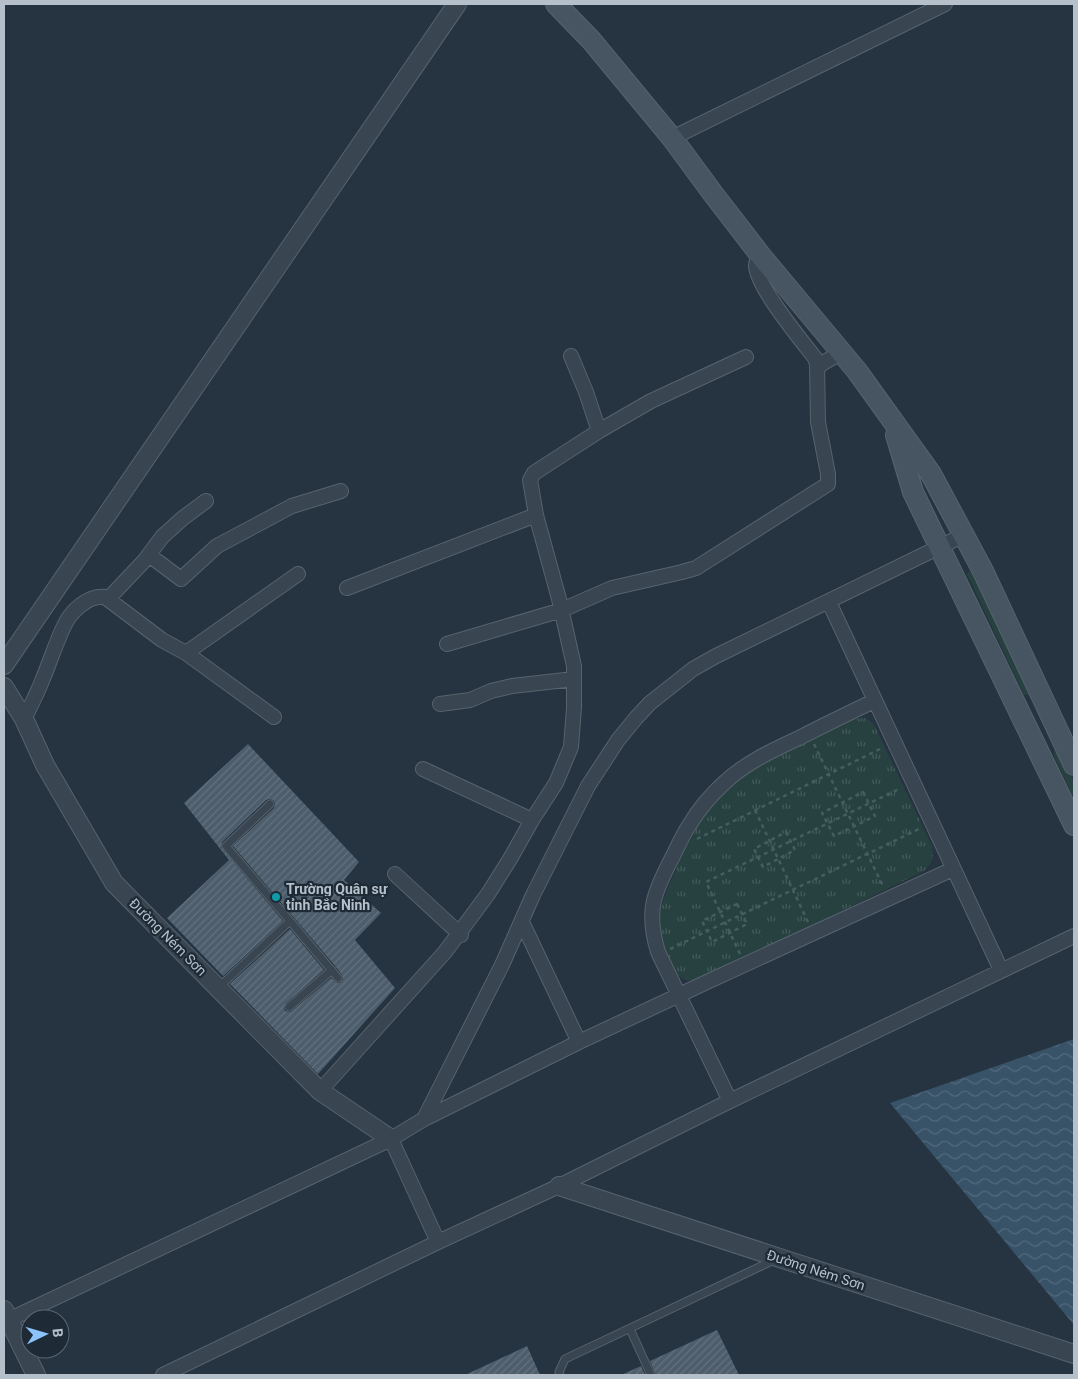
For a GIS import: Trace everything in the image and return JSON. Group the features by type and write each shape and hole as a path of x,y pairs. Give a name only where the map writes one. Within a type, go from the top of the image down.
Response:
{"main road":[{"path":"556,4 591,40 672,138 762,256 842,352 931,474 984,571 1074,765"},
{"path":"892,421 913,492 1074,825"},
{"path":"1030,734 1054,722"}],"street":[{"path":"4,665 457,4"},
{"path":"672,138 946,4"},
{"path":"447,644 562,610 612,588 696,568 828,484 828,474 818,422 817,368 815,358 793,331 761,282 756,264 762,256"},
{"path":"817,368 842,352"},
{"path":"571,356 599,431"},
{"path":"320,1091 444,952 488,894 556,783 571,747 574,708 574,666 562,610 536,515 530,480 534,473 599,431 651,401 746,357"},
{"path":"149,555 181,579 217,546 292,506 341,491"},
{"path":"108,599 149,555 162,538 206,501"},
{"path":"347,588 536,515"},
{"path":"424,1119 502,964 522,922 532,895 588,786 618,740 645,708 693,669 728,650 964,535"},
{"path":"186,653 298,574"},
{"path":"24,720 66,623 72,614 89,599 99,596 108,599 162,640 186,653 274,717"},
{"path":"829,602 1001,970"},
{"path":"440,704 470,700 492,691 512,686 574,678"},
{"name":"Đường Ném Sơn","path":"4,687 24,720 45,765 114,883 320,1091 391,1139"},
{"path":"730,1101 658,952 654,938 652,916 652,908 657,891 690,823 709,798 725,782 769,752 874,701"},
{"path":"423,769 532,820"},
{"path":"36,1375 5,1317 391,1139 424,1119 579,1042 953,869"},
{"path":"395,874 461,935"},
{"path":"522,922 579,1042"},
{"path":"163,1375 438,1242 559,1186 730,1101 1074,936"},
{"path":"391,1139 438,1242"},
{"name":"Đường Ném Sơn","path":"559,1186 1074,1354"}],"lane":[{"path":"270,804 226,846 338,978"},
{"path":"218,988 290,921"},
{"path":"289,1007 332,970"},
{"path":"560,1375 559,1372 565,1359 779,1258"},
{"path":"630,1329 651,1375"}],"path":[{"path":"814,743 884,886"},
{"path":"694,841 880,749"},
{"path":"740,956 706,882 899,789"},
{"path":"863,792 875,816 834,836 822,813 842,802 863,792"},
{"path":"755,810 809,922"},
{"path":"668,950 919,829"},
{"path":"786,832 795,850 763,866 754,848 769,840 786,832"},
{"path":"737,904 747,924 712,942 702,921 720,912 737,904"}],"green space":[{"path":"970,571 973,572 1031,694 1029,695 1024,695 967,574"},
{"path":"864,718 870,721 876,729 932,846 933,857 929,865 924,871 698,980 692,981 682,978 673,967 664,948 659,917 661,906 679,862 705,815 731,786 759,766 854,719"},
{"path":"1057,749 1074,782 1074,799 1054,756 1054,751"}],"water":[{"path":"1074,1039 1074,1325 890,1103"}],"building":[{"name":"Trường Quân sự tỉnh Bắc Ninh","path":"248,744 359,862 344,880 381,913 355,940 395,988 318,1074 230,984 290,929 324,970 286,1003 285,1011 292,1011 331,978 337,983 343,979 336,967 233,846 274,808 275,803 273,800 266,800 222,842 221,847 283,921 223,976 167,918 229,860 184,803"},
{"path":"717,1330 739,1375 656,1375 650,1361"},
{"path":"527,1346 540,1375 465,1375"},
{"path":"641,1366 645,1375 621,1375"}],"place":[{"name":"Trường Quân sự tỉnh Bắc Ninh","path":"276,897"}]}
